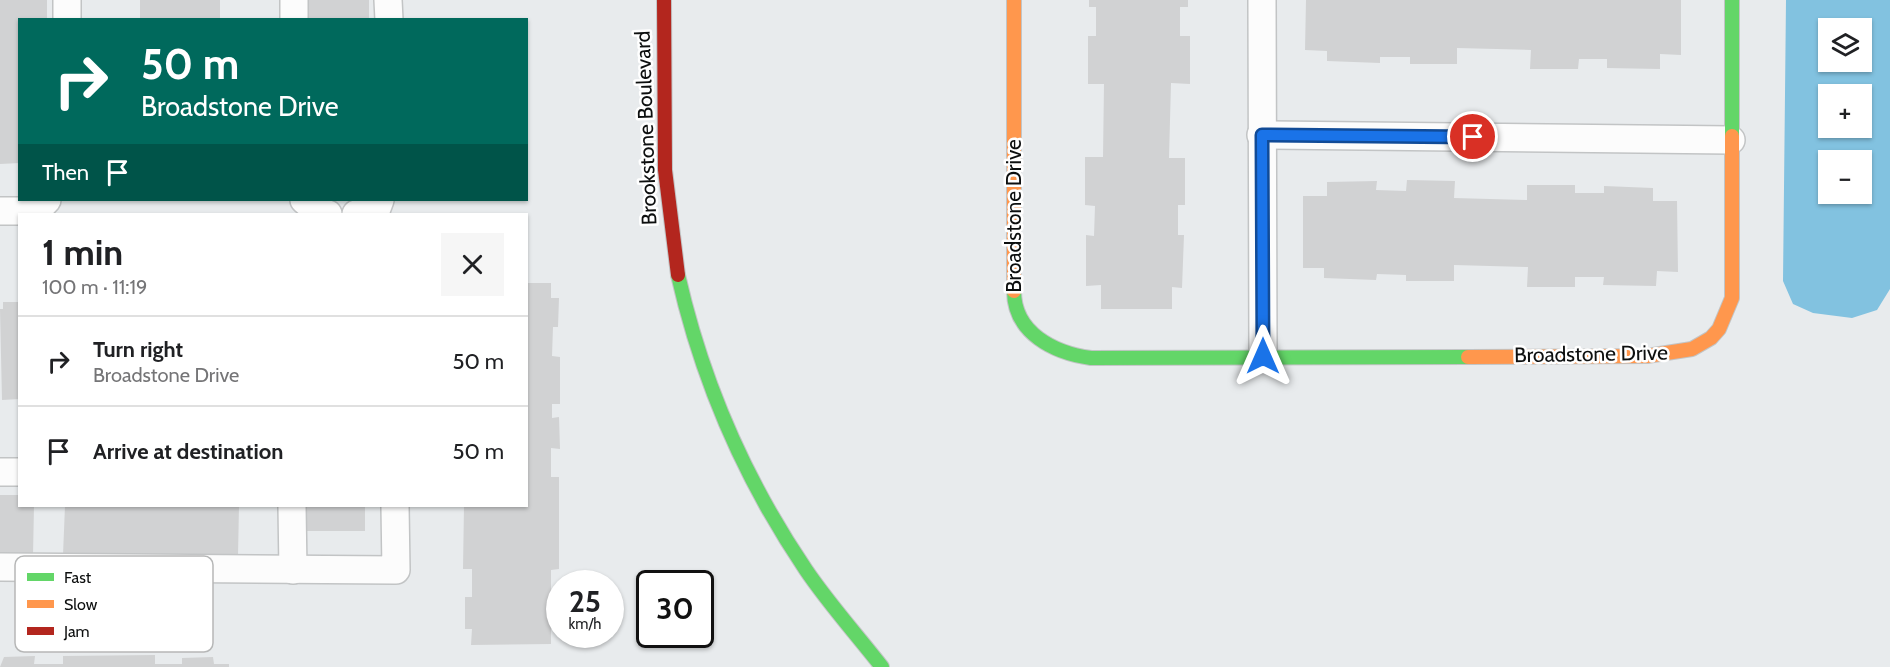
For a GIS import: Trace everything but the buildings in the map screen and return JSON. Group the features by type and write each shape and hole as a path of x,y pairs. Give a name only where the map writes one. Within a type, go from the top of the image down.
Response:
{"street":[{"path":"67,0 67,18"},
{"path":"294,0 294,18"},
{"path":"388,0 389,18"},
{"name":"Brookstone Boulevard","path":"664,0 664,168 670,228 684,307 704,374 735,447 768,511 807,573 882,667"},
{"name":"Broadstone Drive","path":"1014,0 1014,308 1028,331 1049,347 1082,357 1647,356 1688,351 1710,341 1724,324 1732,298 1732,0"},
{"path":"1262,0 1263,356"},
{"path":"1262,135 1731,140"},
{"path":"0,211 28,210 43,205 46,201"},
{"path":"305,201 317,212 322,213"},
{"path":"360,213 378,208 380,201"},
{"path":"0,472 18,472"},
{"path":"292,507 293,570"},
{"path":"213,569 396,570 395,507"},
{"path":"0,567 15,567"}],"water":[{"path":"1786,0 1890,0 1890,289 1877,310 1852,318 1813,313 1793,304 1783,281"}],"traffic: fast":[{"path":"1732,0 1732,136"},
{"path":"678,275 713,391 745,465 784,536 815,583 882,667"},
{"path":"1014,291 1016,306 1021,318 1039,338 1050,346 1091,358 1468,357"}],"traffic: slow":[{"path":"1014,0 1014,291"},
{"path":"1468,357 1647,356 1692,349 1711,338 1719,329 1732,298 1732,136"}],"traffic: jam":[{"path":"664,0 665,170 678,275"}],"route":[{"path":"1263,356 1262,135 1473,137"}]}
